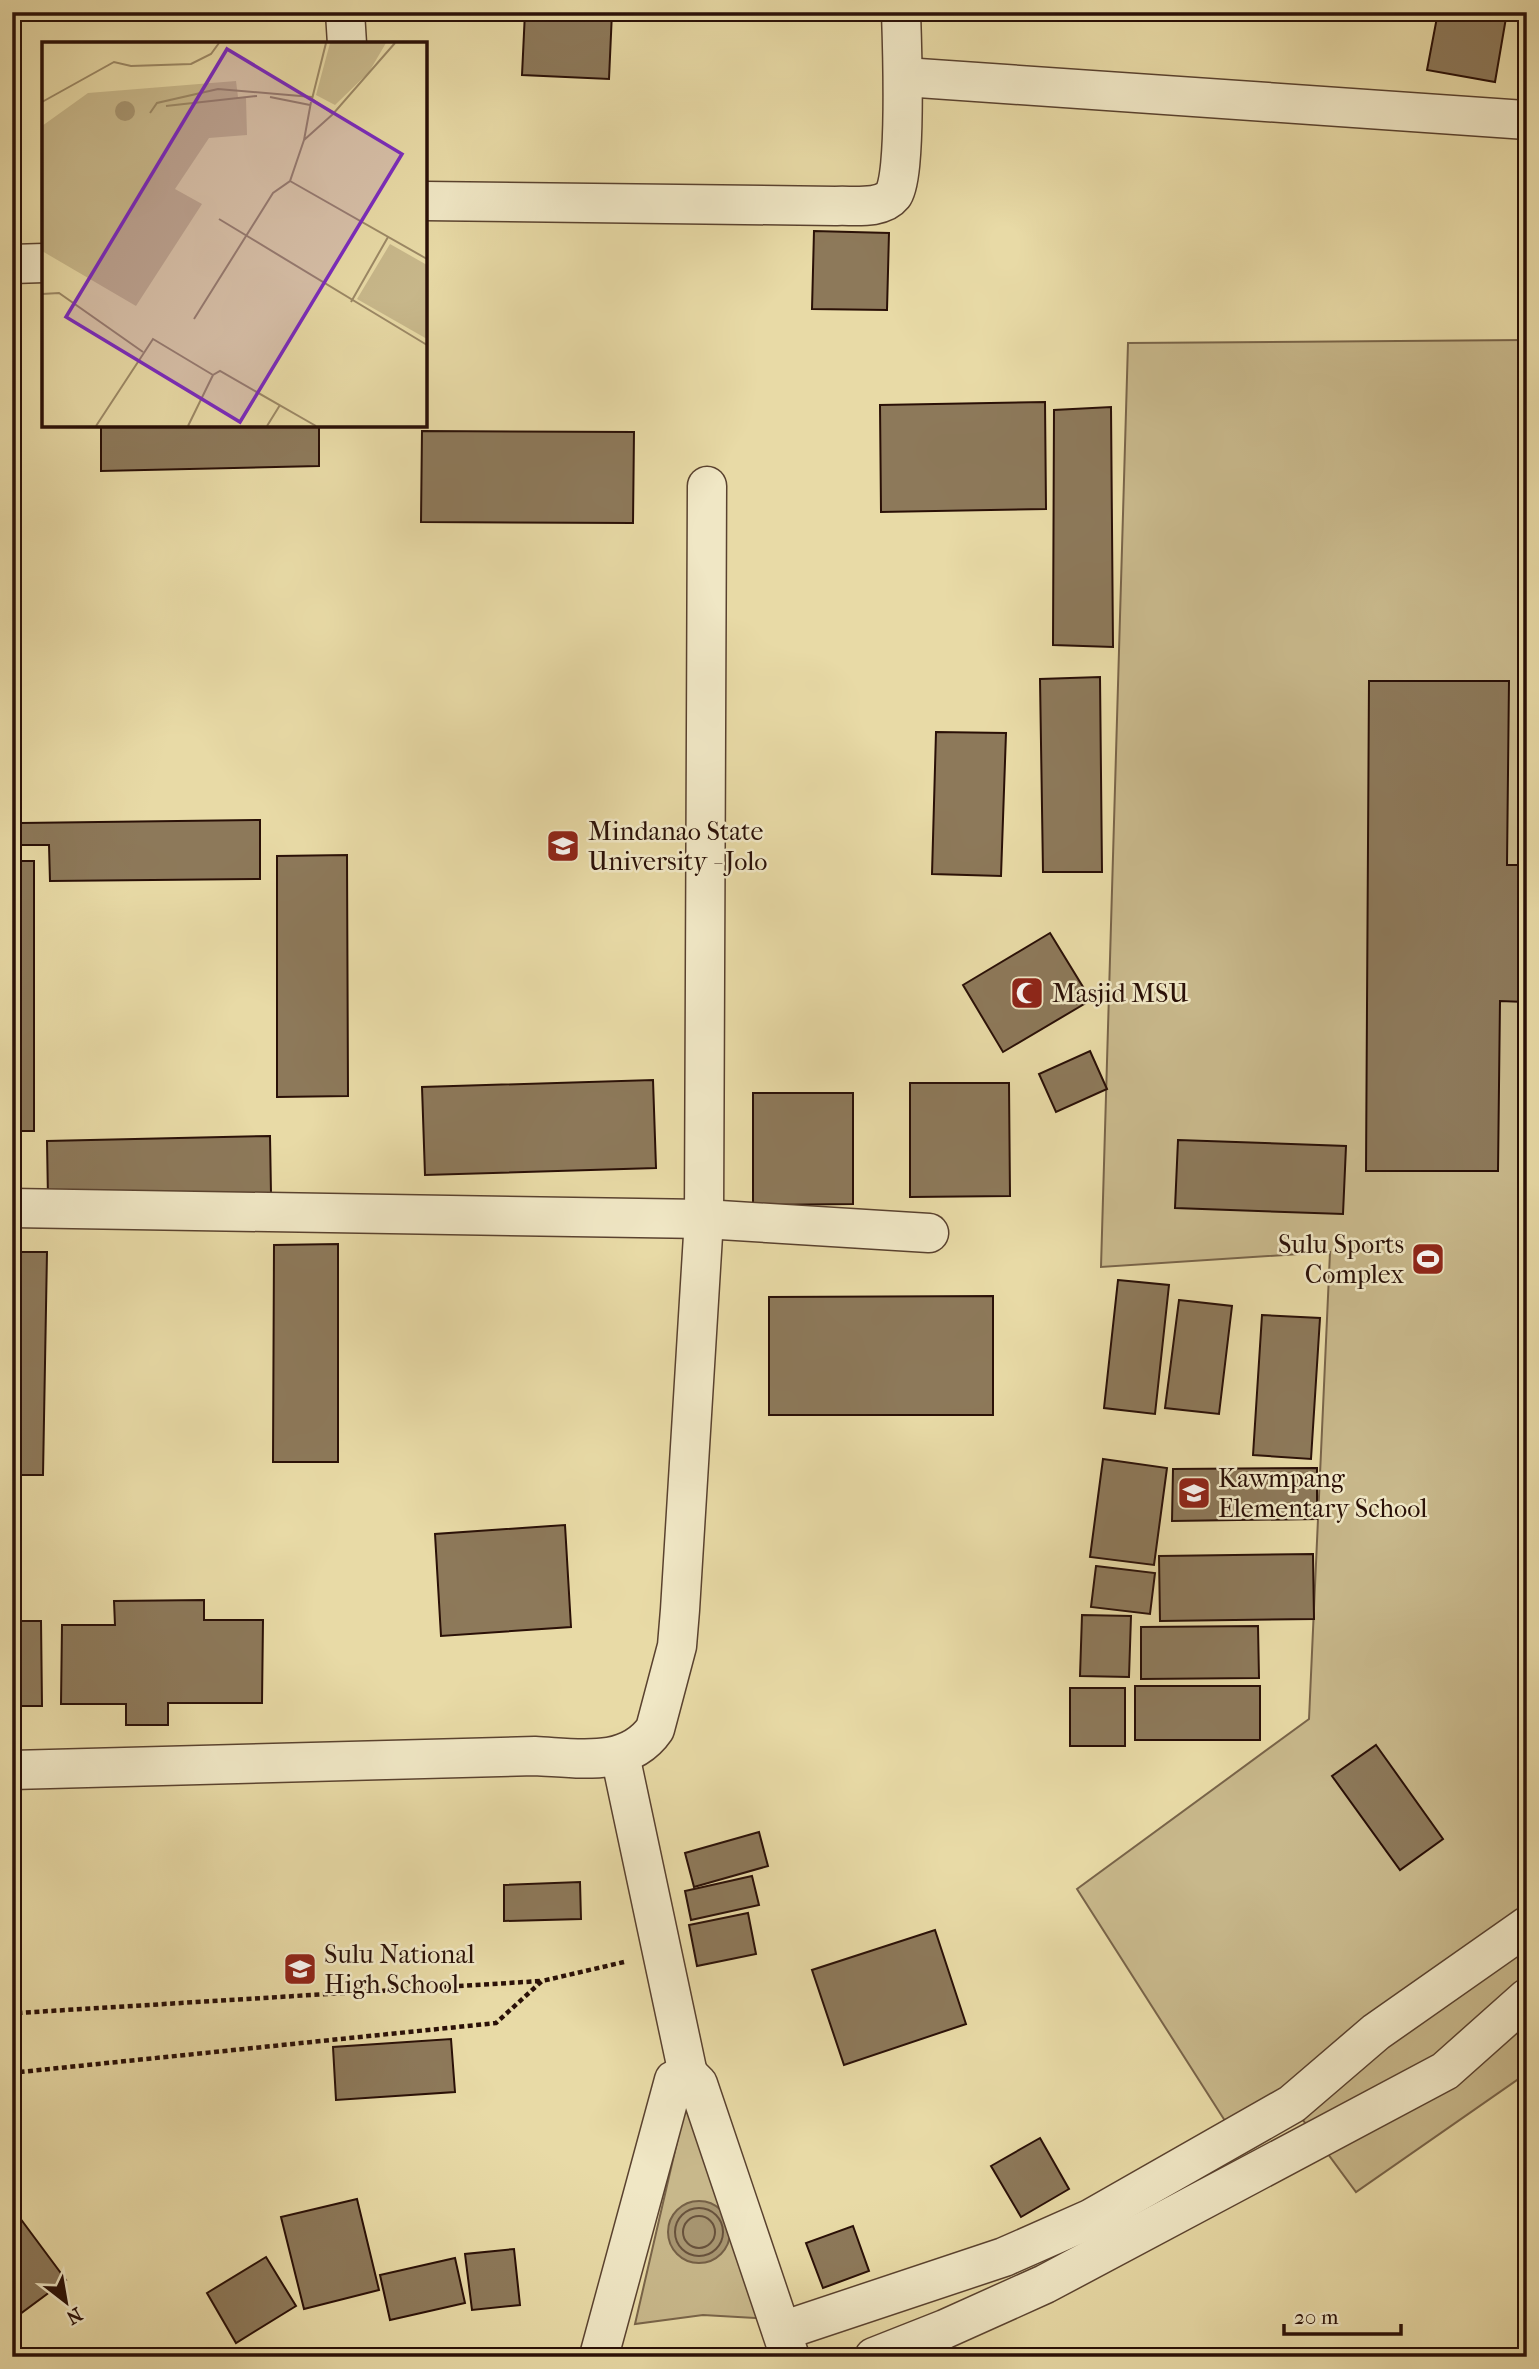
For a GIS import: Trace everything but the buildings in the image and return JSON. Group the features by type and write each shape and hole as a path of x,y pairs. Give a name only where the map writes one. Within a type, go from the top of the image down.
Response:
{"street":[{"path":"345,12 347,42"},
{"path":"427,201 876,204 887,200 898,186 904,77 901,12"},
{"path":"904,77 1527,120"},
{"path":"12,264 42,263"},
{"path":"12,1770 535,1756 585,1758 620,1755 640,1746 655,1728 677,1646 704,1219 706,486"},
{"path":"12,1208 704,1219 929,1233"},
{"path":"620,1755 688,2074 698,2084 786,2344 1004,2257 1090,2219 1292,2104 1376,2032 1527,1926"},
{"path":"874,2357 945,2329 1045,2284 1445,2071 1527,1998"},
{"path":"601,2356 674,2080 688,2074"}],"path":[{"path":"20,2072 17,2012 542,1981 662,1954"},
{"path":"12,2076 20,2072 496,2023 542,1981"}],"shaded area":[{"name":"Sulu Sports Complex","path":"1527,340 1527,2073 1356,2192 1283,2093 1227,2124 1077,1889 1309,1719 1330,1252 1101,1267 1128,343"},
{"path":"690,2086 772,2319 703,2315 635,2324"}],"water":[{"path":"693,2201 705,2201 721,2210 728,2220 728,2244 721,2254 705,2263 693,2263 682,2258 673,2249 668,2238 668,2226 673,2215 682,2206"}],"place":[{"name":"Mindanao State University - Jolo","path":"563,846"},
{"name":"Masjid MSU","path":"1027,993"},
{"name":"Sulu Sports Complex","path":"1428,1259"},
{"name":"Kawmpang Elementary School","path":"1194,1493"},
{"name":"Sulu National High School","path":"300,1969"}]}
